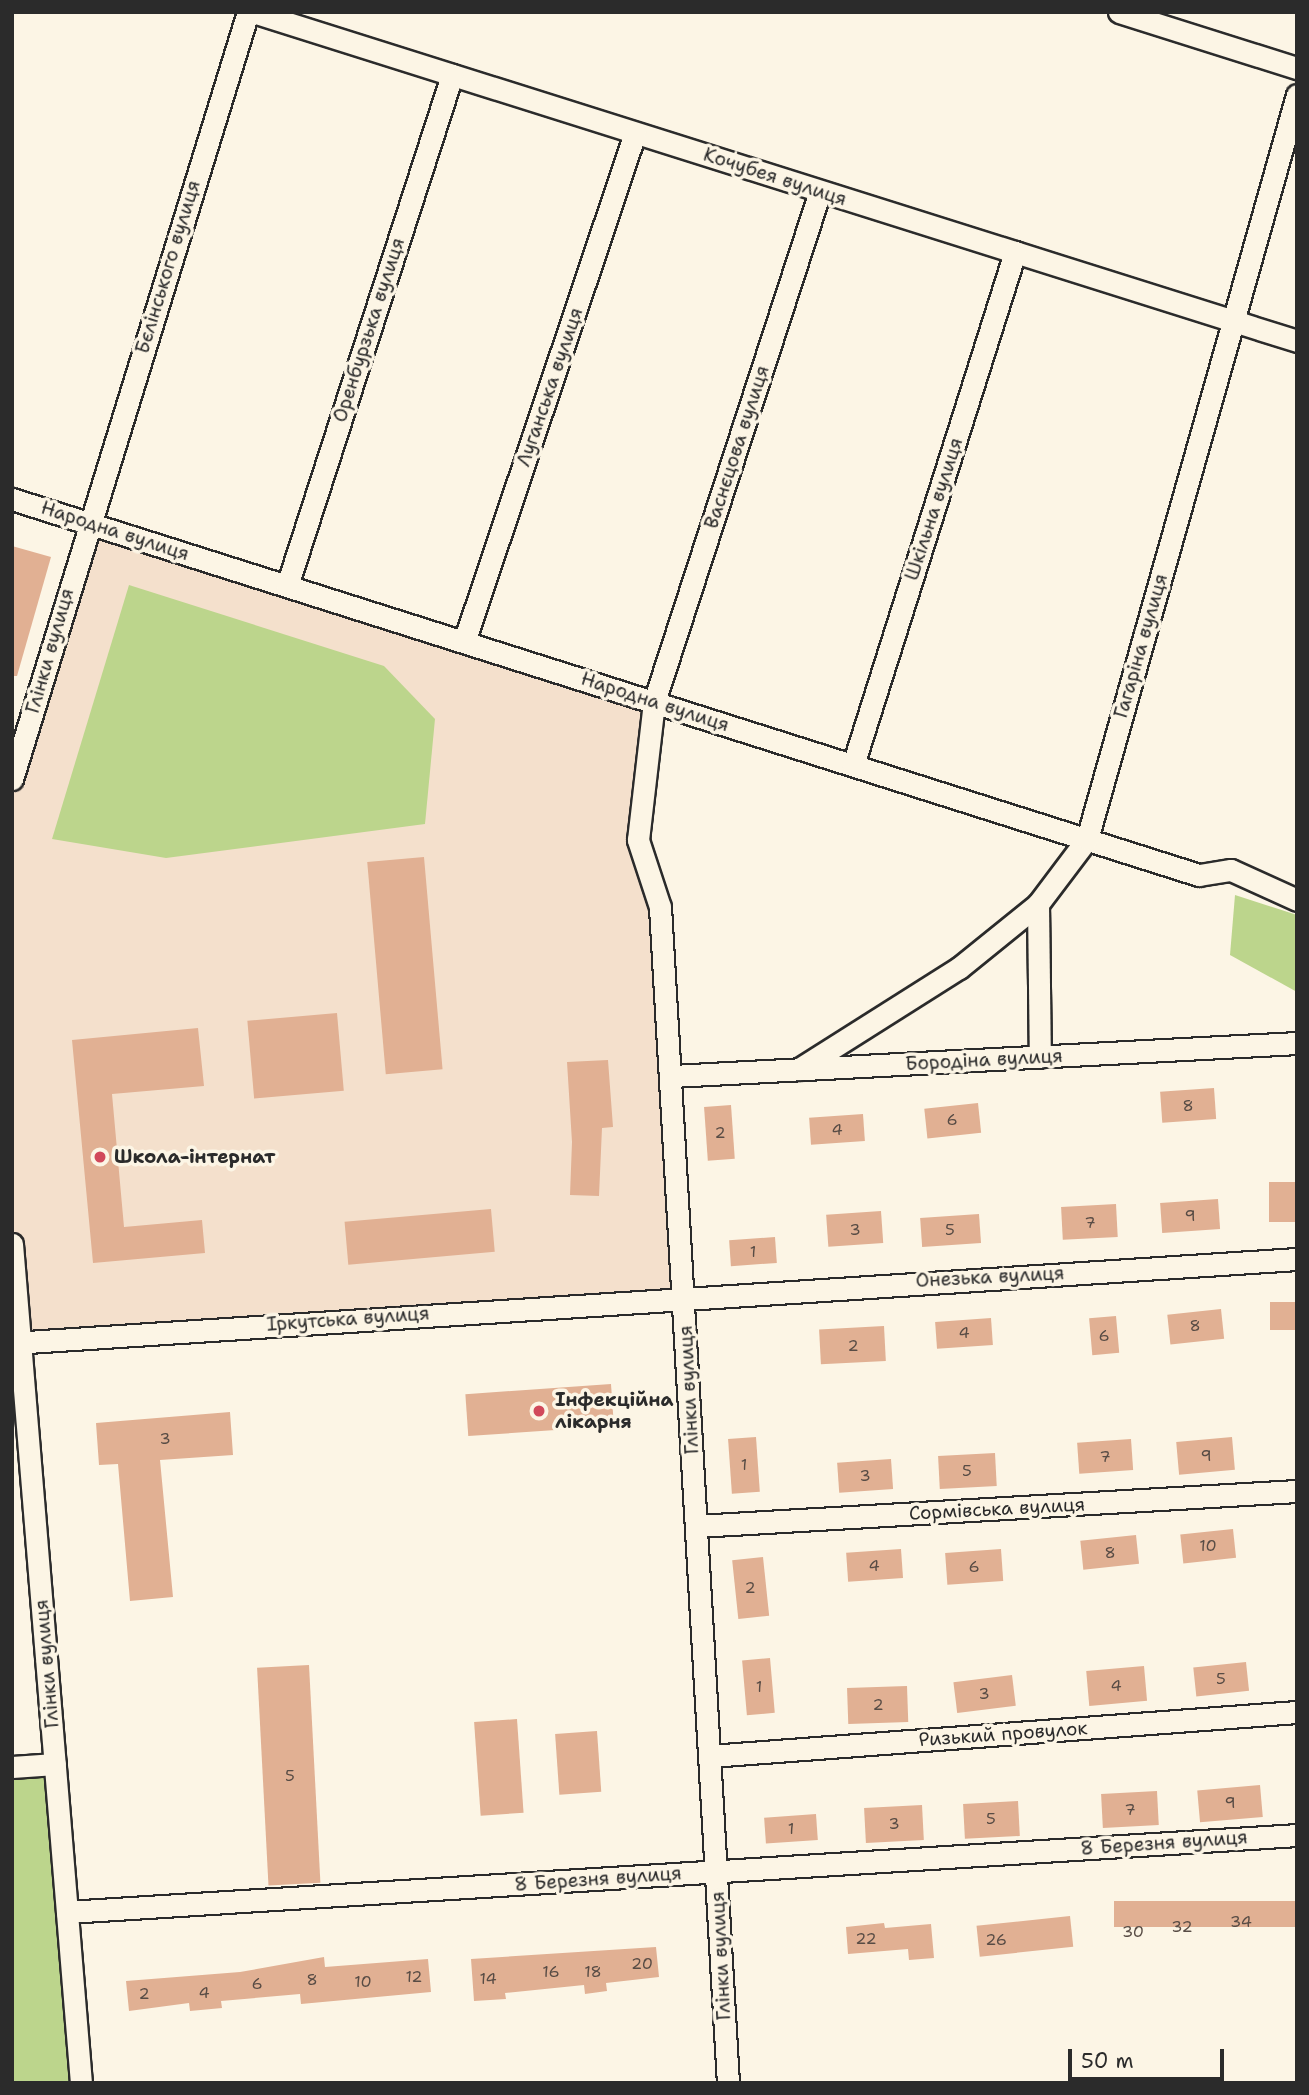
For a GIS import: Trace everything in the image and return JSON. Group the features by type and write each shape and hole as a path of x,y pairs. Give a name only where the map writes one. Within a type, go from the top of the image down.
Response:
{"street":[{"name":"Кочубея вулиця","path":"251,12 1297,341"},
{"name":"Бєлінського вулиця","path":"88,523 251,12"},
{"path":"1119,12 1297,68"},
{"name":"Оренбурзька вулиця","path":"287,586 452,75"},
{"name":"Гагаріна вулиця","path":"799,1069 959,968 1038,904 1087,839 1297,95"},
{"name":"Луганська вулиця","path":"464,642 635,133"},
{"name":"Васнєцова вулиця","path":"654,702 820,191"},
{"name":"Шкільна вулиця","path":"853,765 1015,252"},
{"name":"Народна вулиця","path":"12,499 1199,875 1231,870 1297,900"},
{"name":"Глінки вулиця","path":"12,779 88,523"},
{"name":"Глінки вулиця","path":"654,702 638,841 660,907 672,1076 728,2083"},
{"path":"1038,904 1040,1057"},
{"name":"Бородіна вулиця","path":"672,1076 1297,1043"},
{"name":"Глінки вулиця","path":"12,1244 16,1343 81,2083"},
{"name":"Онезька вулиця","path":"684,1296 1297,1259"},
{"name":"Іркутська вулиця","path":"16,1343 684,1296"},
{"name":"Сормівська вулиця","path":"697,1526 1297,1491"},
{"name":"Ризький провулок","path":"710,1756 1297,1712"},
{"path":"12,1767 55,1764"},
{"name":"8 Березня вулиця","path":"67,1912 1297,1835"}],"shaded area":[{"path":"88,523 654,702 638,840 660,907 684,1296 20,1343 12,1244 12,779"}],"green space":[{"path":"129,585 384,666 435,719 425,824 166,858 52,839"},
{"path":"1235,895 1297,915 1297,992 1230,955"},
{"path":"53,1765 80,2083 12,2083 12,1768"}],"building":[{"path":"12,546 51,557 17,676 12,676"},
{"path":"424,857 443,1069 386,1074 367,862"},
{"path":"337,1013 344,1091 254,1099 247,1021"},
{"name":"Школа-інтернат","path":"198,1028 204,1086 112,1094 124,1227 202,1220 205,1253 93,1263 72,1040"},
{"path":"608,1060 613,1127 602,1128 599,1196 570,1195 572,1142 567,1062"},
{"path":"1214,1088 1216,1119 1162,1123 1160,1092"},
{"path":"978,1103 981,1133 927,1138 924,1109"},
{"path":"731,1105 735,1159 708,1161 704,1107"},
{"path":"863,1114 865,1141 811,1145 809,1118"},
{"path":"1269,1182 1297,1182 1297,1222 1269,1222"},
{"path":"1218,1199 1220,1229 1162,1233 1160,1203"},
{"path":"1116,1204 1118,1237 1063,1240 1061,1207"},
{"path":"491,1209 495,1252 348,1265 345,1222"},
{"path":"881,1211 883,1243 828,1247 826,1215"},
{"path":"979,1214 981,1243 922,1247 920,1218"},
{"path":"775,1237 777,1263 731,1266 729,1240"},
{"path":"1270,1302 1297,1302 1297,1330 1270,1330"},
{"path":"1221,1309 1224,1339 1170,1344 1167,1315"},
{"path":"1116,1316 1119,1353 1092,1355 1089,1318"},
{"path":"991,1318 993,1345 937,1349 935,1322"},
{"path":"884,1326 886,1361 821,1364 819,1329"},
{"name":"Інфекційна лікарня","path":"611,1384 614,1426 468,1436 465,1394"},
{"path":"230,1412 233,1455 160,1460 173,1597 130,1601 118,1464 99,1465 96,1423"},
{"path":"756,1437 760,1492 732,1494 728,1439"},
{"path":"1232,1437 1235,1470 1179,1475 1176,1442"},
{"path":"1131,1439 1133,1470 1079,1474 1077,1443"},
{"path":"995,1453 997,1486 940,1489 938,1456"},
{"path":"891,1459 893,1489 839,1493 837,1463"},
{"path":"1233,1529 1236,1558 1183,1563 1180,1535"},
{"path":"1136,1535 1139,1564 1083,1570 1080,1541"},
{"path":"901,1549 903,1578 848,1582 846,1553"},
{"path":"1001,1549 1003,1581 947,1585 945,1553"},
{"path":"763,1557 769,1616 738,1619 732,1560"},
{"path":"770,1658 775,1713 747,1715 742,1660"},
{"path":"1246,1662 1249,1691 1196,1696 1193,1668"},
{"path":"309,1665 320,1883 268,1885 257,1668"},
{"path":"1144,1666 1147,1701 1089,1706 1086,1671"},
{"path":"1012,1675 1016,1706 957,1713 953,1682"},
{"path":"907,1686 908,1722 848,1724 847,1688"},
{"path":"517,1719 524,1813 481,1816 474,1722"},
{"path":"597,1731 601,1792 559,1795 555,1734"},
{"path":"1260,1785 1263,1817 1200,1822 1197,1790"},
{"path":"1157,1791 1159,1825 1103,1828 1101,1794"},
{"path":"1018,1801 1020,1836 965,1839 963,1804"},
{"path":"922,1805 924,1840 866,1843 864,1808"},
{"path":"816,1814 818,1840 766,1844 764,1818"},
{"path":"1114,1901 1297,1901 1297,1927 1114,1927"},
{"path":"1070,1916 1073,1947 980,1957 977,1926"},
{"path":"884,1923 885,1928 931,1924 934,1958 909,1960 908,1949 848,1954 846,1927"},
{"path":"656,1947 659,1977 606,1983 607,1991 585,1994 584,1985 505,1993 506,1999 474,2001 471,1959"},
{"path":"324,1957 325,1967 428,1959 431,1992 301,2004 300,1994 221,2001 222,2008 190,2011 189,2003 129,2011 126,1981 240,1972"}],"place":[{"name":"Школа-інтернат","path":"100,1157"},
{"name":"Інфекційна лікарня","path":"539,1411"}]}
